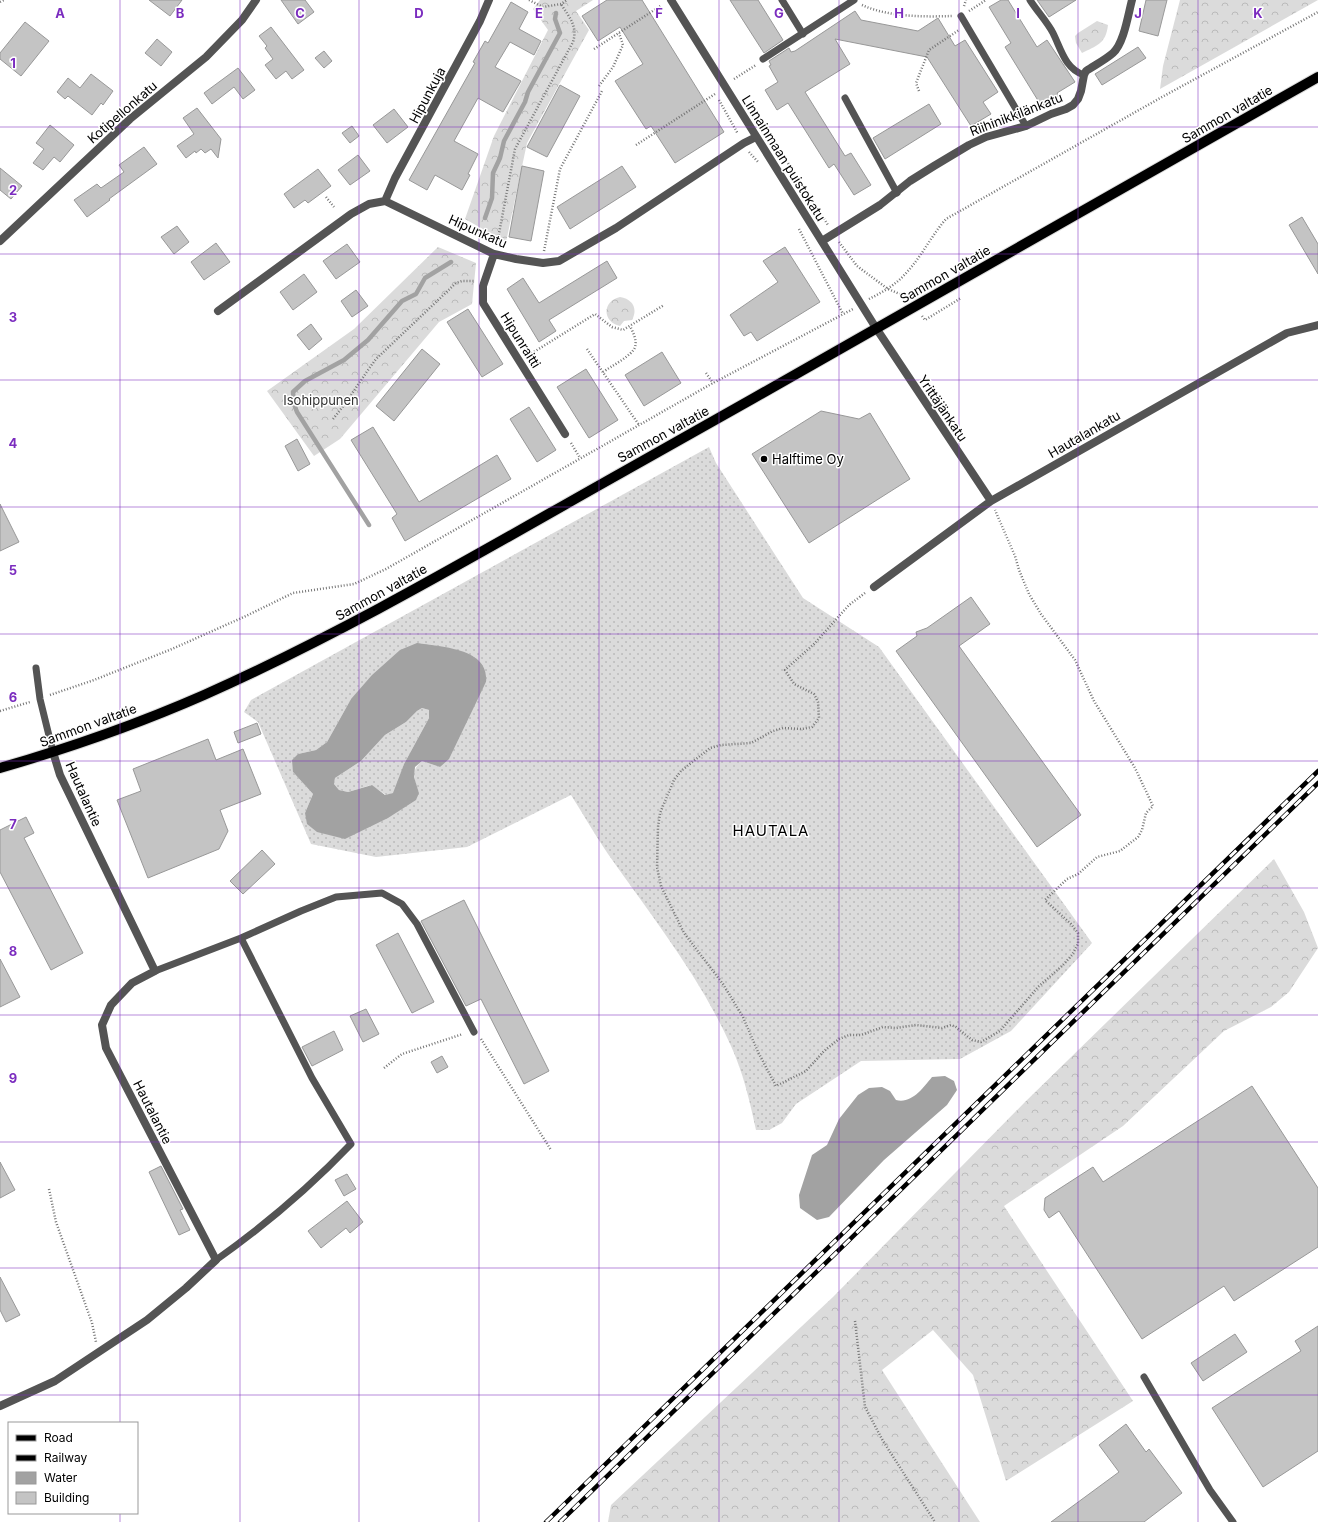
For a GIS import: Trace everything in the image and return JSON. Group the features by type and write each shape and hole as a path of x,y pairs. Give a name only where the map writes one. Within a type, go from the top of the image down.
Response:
{"main road":[{"name":"Sammon valtatie","path":"0,768 53,752 129,725 202,696 352,623 1318,77"}],"street":[{"name":"Kotipellonkatu","path":"0,241 130,119 206,57 238,25 256,0"},
{"name":"Hipunkuja","path":"385,201 389,189 490,0"},
{"name":"Linnainmaan puistokatu","path":"671,0 876,328"},
{"path":"1084,75 1086,71 1113,53 1117,48 1121,40 1132,0"},
{"name":"Riihinikkilänkatu","path":"822,241 880,205 934,166 970,145 986,137 1026,126 1073,105 1082,91 1084,75"},
{"name":"Hipunkatu","path":"385,201 494,254 543,263 559,261 616,228 744,143 756,137"},
{"path":"218,311 351,214 369,204 385,201"},
{"name":"Hipunraitti","path":"494,254 484,281 483,303 565,434"},
{"name":"Hautalankatu","path":"874,587 991,501 1286,333 1318,325"},
{"name":"Yrittäjänkatu","path":"876,328 991,501"},
{"name":"Hautalantie","path":"53,752 60,775 155,971 132,982 111,1005 102,1025 106,1048 216,1260"},
{"path":"0,1406 55,1381 147,1320 186,1288 216,1260"}],"lane":[{"path":"782,0 803,34"},
{"path":"762,59 854,0"},
{"path":"1030,0 1053,33 1071,68 1084,75"},
{"path":"961,16 1026,126"},
{"path":"845,98 897,193"},
{"path":"36,668 40,699 53,752"},
{"path":"155,971 241,938 336,897 382,893 402,904 417,924 474,1032"},
{"path":"216,1260 241,1242 297,1195 333,1163 351,1144 312,1078 241,938"},
{"path":"1144,1377 1210,1490 1233,1522"}],"path":[{"path":"0,2 4,0"},
{"path":"529,0 542,7 561,4 567,0"},
{"path":"659,0 666,11"},
{"path":"854,0 874,10 923,16 961,16 986,0"},
{"path":"494,254 499,239 515,149 576,34 574,26 561,4"},
{"path":"594,49 662,5"},
{"path":"0,711 94,680 172,649 293,593 354,584 386,569 713,383 843,314 888,288 907,273 925,250 936,231 946,220 1162,97 1318,12"},
{"path":"919,91 916,82 929,50 966,25"},
{"path":"599,86 613,67 623,45 619,33"},
{"path":"738,85 734,78 761,62 762,59"},
{"path":"712,88 744,143 762,167"},
{"path":"544,251 560,169 602,91"},
{"path":"636,146 715,94"},
{"path":"774,142 833,234 857,266 888,288"},
{"path":"326,197 334,207"},
{"path":"796,223 843,314"},
{"path":"333,419 346,404 376,359 456,283 462,281 484,281"},
{"path":"519,360 595,314 612,328 623,330 664,306"},
{"path":"603,372 631,353 635,347 635,338 630,326"},
{"path":"587,349 639,425"},
{"path":"706,373 713,383"},
{"path":"565,434 580,458"},
{"path":"874,587 849,605 814,644 785,670 794,684 814,694 818,702 819,718 812,727 802,729 783,728 773,731 751,743 722,745 710,748 692,760 681,770 674,780 664,802 659,820 657,867 661,886 689,941 716,974 732,999 776,1086 806,1071 828,1048 839,1039 849,1035 861,1035 883,1027 896,1028 916,1025 942,1028 951,1025 956,1027 972,1040 981,1042 1000,1031 1038,987 1072,955 1078,944 1078,933 1071,924 1045,900 1067,880 1078,874 1097,857 1120,851 1134,841 1142,830 1146,813 1153,806 1135,768 1094,701 1075,660 1029,594 1015,556 991,501"},
{"path":"384,1068 402,1054 449,1038 474,1032 487,1048 551,1150"},
{"path":"49,1189 56,1222 92,1323 98,1353"},
{"path":"855,1321 865,1407 883,1441 935,1522"}],"green space":[{"path":"540,0 593,0 576,11 589,30 527,143 506,242 465,219 494,136 548,30 533,9"},
{"path":"1180,0 1318,0 1160,89 1163,66"},
{"path":"1097,21 1108,25 1105,36 1100,44 1082,53 1076,43 1075,36"},
{"name":"Isohippunen","path":"438,247 476,263 472,304 439,322 340,439 314,456 267,391 354,329"},
{"path":"620,297 631,302 634,308 634,316 632,320 624,321 620,326 614,324 610,320 606,312 610,303 614,299"},
{"path":"709,447 716,463 803,598 879,647 1092,943 1011,1031 960,1059 861,1061 796,1104 782,1123 769,1130 756,1130 743,1077 731,1046 718,1020 690,971 608,854 571,795 467,847 376,857 311,844 258,722 244,712 251,700","holes":["486,682 440,767 422,761 418,765 415,769 414,776 419,793 305,813 313,794 293,772 298,754 316,750 327,742 351,699"]},
{"path":"422,708 429,710 429,718 404,764 394,793 386,795 371,785 348,792 339,790 334,784 335,778 361,761 385,735 406,722"},
{"path":"1274,859 1304,912 1318,948 1289,992 1271,1007 1224,1031 1123,1126 1004,1206 1133,1401 1006,1481 973,1375 933,1330 882,1370 980,1522 608,1522 611,1505 833,1297 1025,1102"}],"water":[{"path":"417,643 462,651 480,662 485,671 486,682 449,759 440,767 422,761 415,767 414,777 419,793 416,800 388,818 345,839 317,832 307,824 305,813 313,794 293,772 292,760 298,754 316,750 327,742 351,699 372,675 400,650","holes":["422,708 429,710 429,718 404,764 393,793 385,795 372,785 348,792 339,790 334,784 335,778 361,761 385,735 406,722"]},
{"path":"945,1076 954,1081 957,1090 947,1105 884,1160 829,1217 817,1220 800,1208 799,1195 812,1155 827,1145 839,1119 858,1095 869,1088 882,1087 890,1091 896,1100 907,1100 917,1094 932,1077"}],"building":[{"path":"149,0 182,0 170,16"},
{"path":"281,0 305,0 314,12 298,24"},
{"path":"607,0 642,0 724,132 675,163 651,126 646,129 615,81 643,64 620,27 598,41 582,16"},
{"path":"730,0 758,0 783,40 764,53"},
{"path":"1001,0 1008,0 1037,47 1047,40 1075,82 1057,93 1059,96 1042,107 1005,47 1011,43 989,7"},
{"path":"1037,0 1076,0 1049,17"},
{"path":"1146,0 1167,0 1158,36 1139,31"},
{"path":"511,2 528,12 519,29 541,41 534,55 510,42 495,67 521,81 503,112 478,98 454,141 478,154 468,174 470,175 462,190 435,175 427,190 409,180 475,63 473,62 485,41 488,43"},
{"path":"855,11 861,20 918,31 938,18 955,46 965,40 998,92 983,102 991,114 971,126 927,57 835,39 850,64 805,92 845,156 851,153 871,185 854,195 834,164 829,168 788,103 777,110 765,90 778,82 769,66 771,65 769,61 789,48 791,52 795,51"},
{"path":"25,22 49,41 21,76 0,59 0,53"},
{"path":"271,27 304,70 292,79 286,71 276,79 265,65 273,59 265,48 267,46 259,36"},
{"path":"157,39 172,52 161,66 145,53"},
{"path":"1138,47 1146,58 1102,85 1095,74"},
{"path":"324,51 332,61 324,68 315,58"},
{"path":"238,68 255,90 243,99 234,87 212,104 204,93"},
{"path":"91,74 113,91 103,105 101,103 92,115 68,96 65,99 57,92 68,78 80,88"},
{"path":"560,85 580,96 547,157 527,147"},
{"path":"929,104 941,124 885,159 873,138"},
{"path":"197,108 221,139 218,158 211,149 205,153 201,149 196,153 195,151 186,158 177,146 194,134 183,118"},
{"path":"394,109 408,127 387,143 373,125"},
{"path":"50,125 74,145 60,162 54,157 43,170 33,163 44,149 36,143"},
{"path":"352,126 359,136 350,143 342,133"},
{"path":"144,147 157,164 87,217 74,200 97,184 101,188 124,172 119,165"},
{"path":"358,155 370,171 350,185 338,170"},
{"path":"522,166 544,171 531,241 509,237"},
{"path":"622,166 636,187 570,229 557,207"},
{"path":"0,168 22,186 11,199 0,190"},
{"path":"318,169 331,186 308,203 305,200 294,208 284,194"},
{"path":"1302,217 1318,244 1318,274 1289,225"},
{"path":"177,226 189,242 174,254 161,237"},
{"path":"216,243 230,262 204,280 191,262"},
{"path":"347,244 360,262 336,279 323,261"},
{"path":"785,247 820,302 757,341 751,332 744,336 730,315 778,282 763,261"},
{"path":"607,261 617,278 549,320 556,331 539,342 507,289 523,278 539,303"},
{"path":"304,274 317,292 293,310 280,292"},
{"path":"356,290 368,306 352,317 341,301"},
{"path":"468,309 503,364 482,377 447,322"},
{"path":"311,324 322,339 309,350 297,335"},
{"path":"422,349 440,364 394,421 376,406"},
{"path":"662,352 681,383 644,406 625,375"},
{"path":"586,369 618,420 589,438 557,387"},
{"path":"529,407 556,450 537,462 510,419"},
{"path":"821,411 859,419 870,413 910,479 809,543 752,454"},
{"path":"373,427 419,502 497,455 511,479 405,541 392,518 397,514 351,440"},
{"path":"297,439 310,464 298,471 285,446"},
{"path":"0,504 19,542 0,551"},
{"path":"971,597 990,624 959,646 1081,815 1037,847 896,651 917,636 916,632 927,628"},
{"path":"257,723 261,734 238,743 234,732"},
{"path":"208,739 216,760 243,749 261,794 220,810 228,831 219,849 148,878 117,800 141,791 133,769"},
{"path":"26,817 34,833 24,838 83,953 51,970 0,872 0,830"},
{"path":"262,850 275,864 243,894 230,881"},
{"path":"464,900 549,1071 524,1084 481,999 466,1006 421,921"},
{"path":"398,933 434,1002 412,1013 376,945"},
{"path":"0,959 20,997 0,1007"},
{"path":"366,1009 379,1034 363,1042 350,1016"},
{"path":"334,1031 343,1050 312,1066 302,1047"},
{"path":"442,1056 448,1067 437,1073 431,1062"},
{"path":"1252,1086 1318,1188 1318,1247 1234,1301 1224,1286 1142,1339 1059,1211 1049,1218 1044,1210 1045,1198 1093,1167 1103,1182"},
{"path":"0,1162 15,1190 0,1198"},
{"path":"161,1166 183,1209 180,1210 190,1230 179,1235 149,1172"},
{"path":"347,1174 356,1189 344,1196 335,1180"},
{"path":"347,1201 363,1222 350,1233 346,1228 321,1248 308,1231"},
{"path":"0,1277 20,1315 6,1322 0,1310"},
{"path":"1318,1326 1318,1451 1263,1487 1212,1408 1301,1351 1295,1341"},
{"path":"1235,1334 1247,1352 1203,1381 1191,1363"},
{"path":"1126,1424 1146,1452 1149,1449 1182,1493 1144,1522 1051,1522 1119,1472 1099,1445"}],"waterway":[{"path":"485,218 492,198 493,173 500,158 504,141 525,102 528,92 560,33 555,19 556,13"},
{"path":"369,525 297,412 294,404 293,392 305,381 344,360 368,340 402,301 416,294 425,278 451,262"}],"railway":[{"path":"546,1522 1318,771"},
{"path":"560,1522 1318,783"}],"place":[{"name":"Halftime Oy","path":"764,459"}],"district":[{"name":"HAUTALA","path":"771,831"}]}
